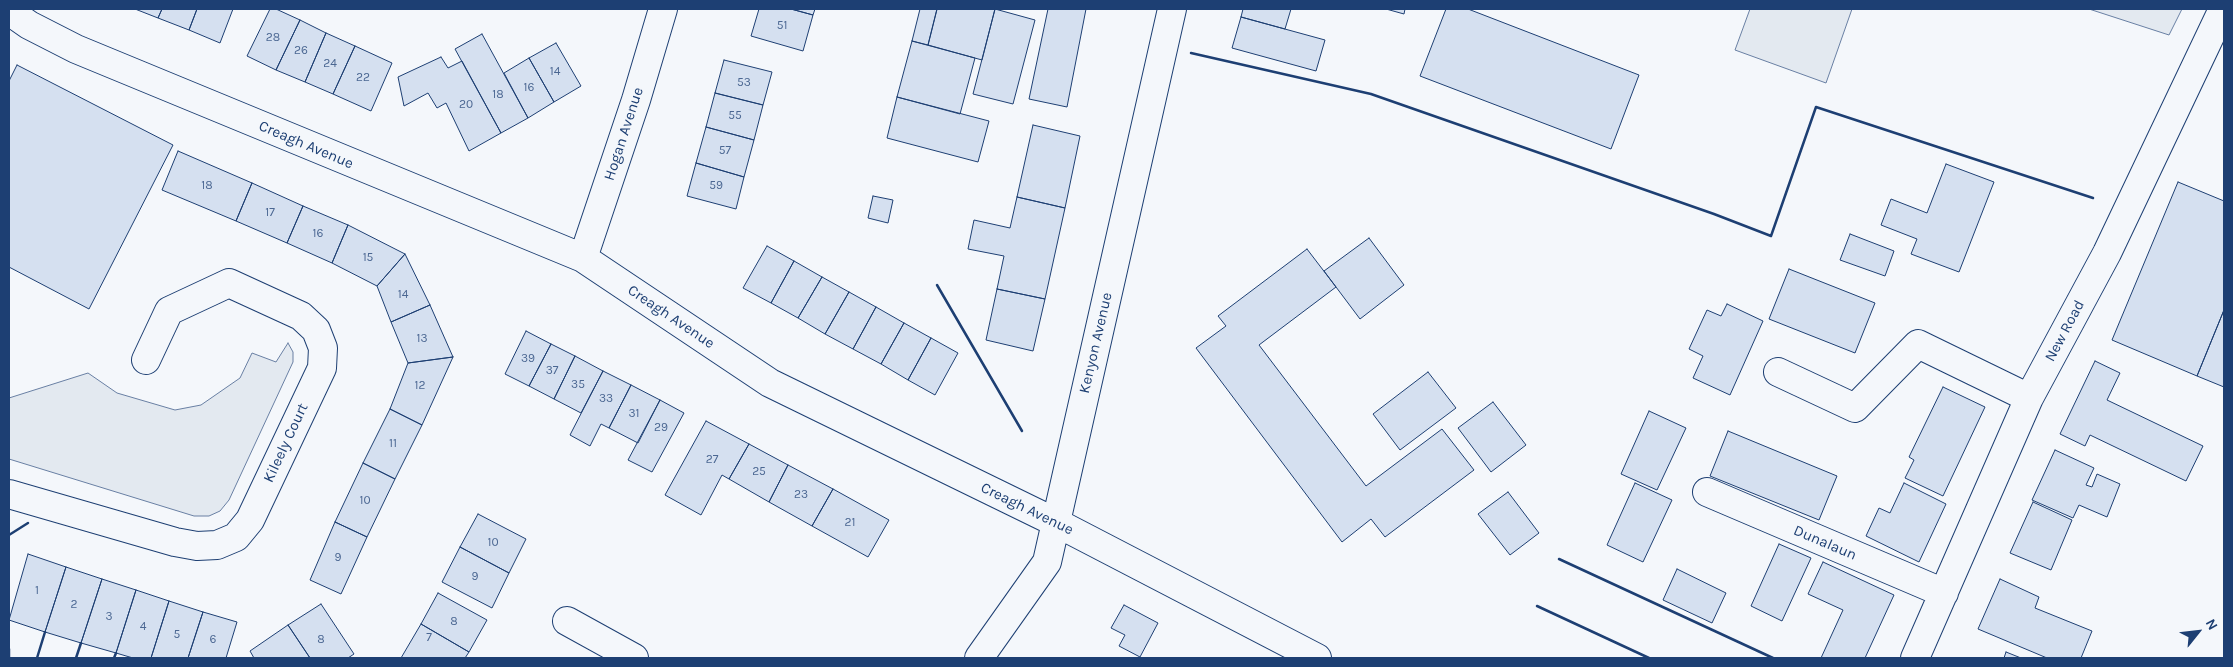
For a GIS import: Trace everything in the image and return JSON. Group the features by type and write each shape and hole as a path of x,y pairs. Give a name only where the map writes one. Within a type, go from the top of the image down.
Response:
{"street":[{"name":"Hogan Avenue","path":"583,258 636,100 664,9"},
{"name":"Kenyon Avenue","path":"979,658 1047,562 1172,9"},
{"name":"New Road","path":"1915,658 2029,398 2107,253 2223,9"},
{"name":"Creagh Avenue","path":"9,11 30,25 76,49 583,258 770,383 1057,523 1317,658"},
{"name":"Kileely Court","path":"9,494 175,542 197,546 217,545 236,537 250,520 322,368 323,348 316,330 301,316 229,283 169,311 146,360"},
{"path":"1778,372 1855,408 1918,344 2029,398"},
{"name":"Dunalaun","path":"1707,492 1944,593"},
{"path":"567,621 634,658"}],"shaded area":[{"path":"1750,9 1852,9 1826,83 1735,50"},
{"path":"2089,9 2182,9 2169,35"},
{"path":"288,343 293,352 293,362 229,500 220,511 209,516 194,516 9,459 9,398 88,373 117,393 175,410 201,405 240,378 252,353 276,362"}],"building":[{"path":"135,9 162,9 158,18"},
{"path":"162,9 197,9 189,30 158,18"},
{"path":"197,9 233,9 220,43 189,30"},
{"path":"270,9 276,9 300,20 276,70 247,56"},
{"path":"759,9 791,9 813,15 803,51 751,36"},
{"path":"791,9 815,9 813,15"},
{"path":"920,9 937,9 928,45 912,41"},
{"path":"937,9 995,9 982,60 928,45"},
{"path":"995,9 1035,20 1013,104 973,94"},
{"path":"1048,9 1086,9 1067,107 1029,99"},
{"path":"1243,9 1291,9 1285,29 1241,17"},
{"path":"1386,9 1405,9 1404,14"},
{"path":"1446,9 1468,9 1639,75 1611,149 1420,76"},
{"path":"1241,17 1325,40 1316,71 1232,48"},
{"path":"300,20 326,33 305,82 276,70"},
{"path":"326,33 355,46 333,94 305,82"},
{"path":"482,34 528,118 501,133 455,49"},
{"path":"912,41 975,58 960,114 897,97"},
{"path":"556,43 581,86 554,102 529,58"},
{"path":"355,46 392,63 371,111 333,94"},
{"path":"441,57 448,68 462,61 501,133 469,151 446,103 437,108 428,93 404,106 398,77"},
{"path":"529,58 554,102 528,118 504,73"},
{"path":"724,60 772,72 763,105 715,93"},
{"path":"17,65 173,145 89,309 9,267 9,81"},
{"path":"715,93 763,105 754,140 706,127"},
{"path":"897,97 989,121 978,162 887,138"},
{"path":"1033,125 1080,136 1065,208 1017,197"},
{"path":"706,127 754,140 744,177 696,163"},
{"path":"178,151 252,183 236,221 162,190"},
{"path":"696,163 744,177 736,209 687,196"},
{"path":"1946,164 1994,182 1959,272 1911,254 1917,239 1881,225 1891,199 1927,213"},
{"path":"2178,182 2224,201 2224,310 2197,376 2112,340"},
{"path":"252,183 303,206 287,243 236,221"},
{"path":"873,196 893,200 888,223 868,218"},
{"path":"1017,197 1065,208 1045,299 997,289 1004,256 968,249 974,220 1010,228"},
{"path":"303,206 348,225 332,263 287,243"},
{"path":"348,225 405,254 377,286 332,263"},
{"path":"1850,234 1894,251 1885,276 1840,260"},
{"path":"1369,238 1404,285 1360,319 1324,271"},
{"path":"767,246 794,261 771,303 743,288"},
{"path":"1307,249 1336,287 1259,345 1366,486 1442,429 1474,470 1385,537 1371,519 1342,542 1196,348 1226,326 1218,316"},
{"path":"405,254 430,305 391,322 377,286"},
{"path":"794,261 822,277 798,318 771,303"},
{"path":"1789,269 1875,303 1855,353 1769,319"},
{"path":"822,277 849,292 825,334 798,318"},
{"path":"997,289 1045,299 1033,351 986,340"},
{"path":"849,292 876,307 853,349 825,334"},
{"path":"1727,304 1763,321 1730,395 1693,378 1703,356 1689,349 1707,310 1721,316"},
{"path":"430,305 453,357 408,363 391,322"},
{"path":"876,307 904,323 881,364 853,349"},
{"path":"2224,310 2224,387 2197,376"},
{"path":"904,323 931,338 908,380 881,364"},
{"path":"526,331 551,344 529,386 505,374"},
{"path":"931,338 958,353 935,395 908,380"},
{"path":"551,344 575,356 554,399 529,386"},
{"path":"575,356 603,371 581,413 554,399"},
{"path":"453,357 422,425 390,409 408,363"},
{"path":"2095,361 2120,373 2107,400 2203,446 2186,481 2090,435 2085,446 2060,434"},
{"path":"603,371 631,385 609,428 601,424 590,446 570,435"},
{"path":"1428,372 1456,408 1400,450 1373,414"},
{"path":"631,385 660,400 638,443 609,428"},
{"path":"1943,387 1985,407 1943,496 1905,478 1914,460 1909,457"},
{"path":"660,400 684,413 652,472 628,460"},
{"path":"1493,402 1526,445 1491,472 1458,428"},
{"path":"390,409 422,425 395,479 363,463"},
{"path":"1649,411 1686,428 1657,490 1621,474"},
{"path":"706,421 749,444 729,479 722,475 701,515 665,495"},
{"path":"1728,431 1837,476 1819,520 1710,476"},
{"path":"749,444 788,465 769,502 729,479"},
{"path":"2055,450 2094,468 2086,485 2092,487 2097,474 2120,484 2107,517 2079,505 2073,518 2032,500"},
{"path":"363,463 395,479 367,537 335,522"},
{"path":"788,465 833,489 812,526 769,502"},
{"path":"1635,483 1672,500 1643,562 1607,545"},
{"path":"1904,483 1946,504 1919,562 1866,536 1879,508 1890,513"},
{"path":"833,489 889,520 868,557 812,526"},
{"path":"1508,492 1539,533 1510,555 1478,514"},
{"path":"2033,502 2072,520 2051,570 2010,553"},
{"path":"478,514 526,539 509,573 460,547"},
{"path":"335,522 367,537 341,594 310,580"},
{"path":"1779,544 1811,558 1782,621 1751,606"},
{"path":"460,547 509,573 492,608 442,582"},
{"path":"28,554 66,567 45,632 9,620"},
{"path":"1823,562 1894,595 1865,658 1821,658 1843,610 1808,594"},
{"path":"66,567 102,579 81,643 45,632"},
{"path":"1677,569 1726,593 1712,623 1663,600"},
{"path":"102,579 136,590 116,653 81,643"},
{"path":"2000,579 2039,597 2035,608 2092,631 2081,658 2047,658 1978,629"},
{"path":"136,590 169,601 151,658 133,658 116,653"},
{"path":"438,593 487,620 469,652 421,624"},
{"path":"169,601 203,612 188,658 151,658"},
{"path":"321,604 354,654 348,658 310,658 288,625"},
{"path":"1124,605 1158,623 1140,657 1119,646 1125,635 1111,628"},
{"path":"203,612 237,622 226,658 188,658"},
{"path":"421,624 469,652 465,658 401,658"},
{"path":"288,625 310,658 254,658 250,651"},
{"path":"2006,652 2021,658 2004,658"}],"wall":[{"path":"1191,53 1371,94 1714,214 1771,236 1816,107 2093,198"},
{"path":"937,285 1022,431"},
{"path":"9,535 28,523"},
{"path":"1559,559 1773,658"},
{"path":"1537,606 1649,658"},
{"path":"37,658 45,632"},
{"path":"76,658 81,643"},
{"path":"9,649 9,658"},
{"path":"114,658 116,653"}]}
